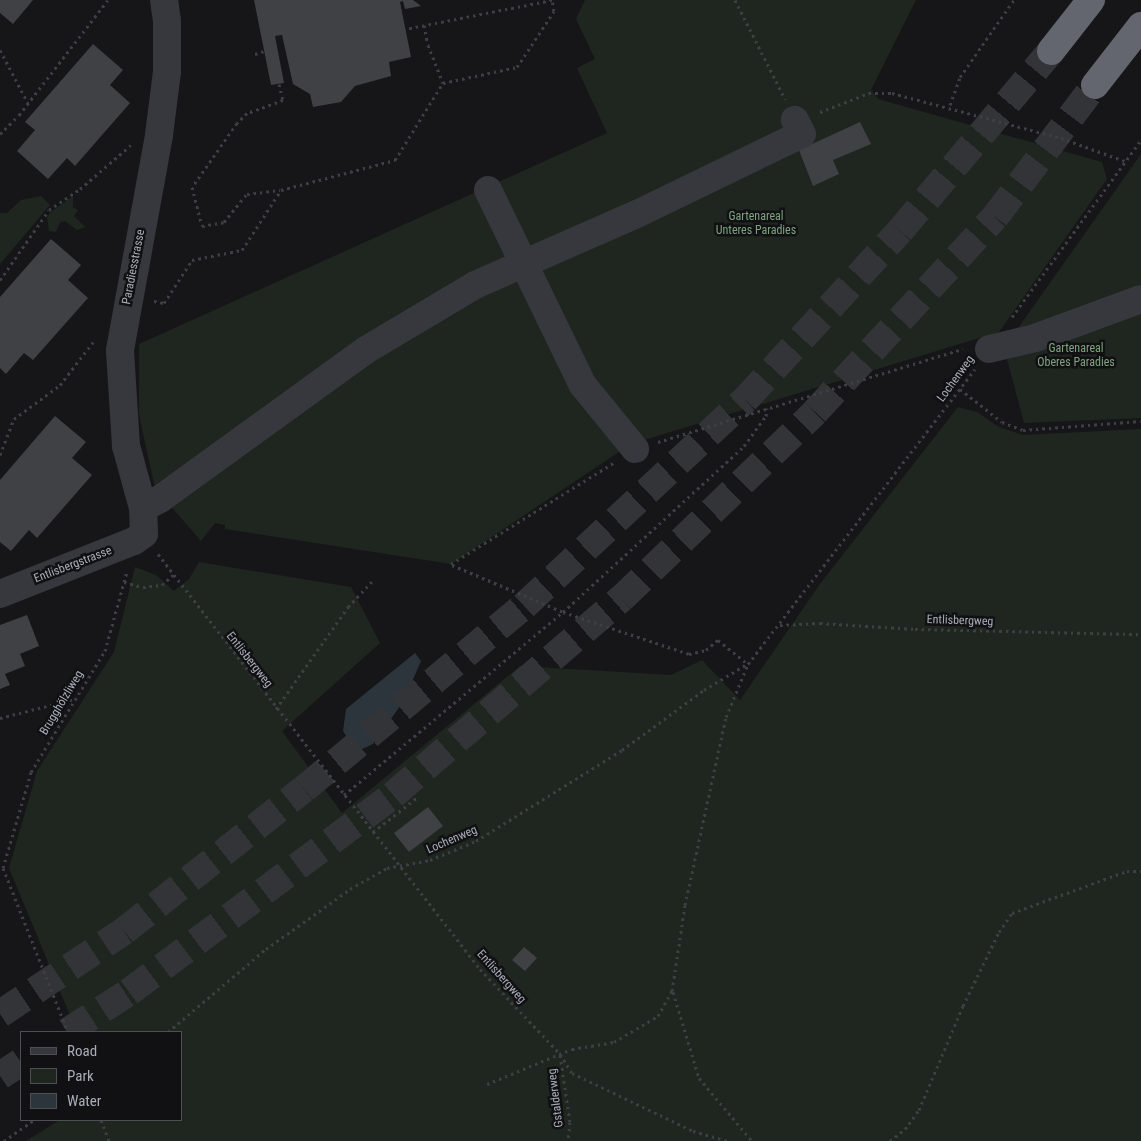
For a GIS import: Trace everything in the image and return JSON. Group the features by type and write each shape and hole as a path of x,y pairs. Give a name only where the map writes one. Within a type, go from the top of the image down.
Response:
{"highway":[{"path":"1051,51 1091,0"},
{"path":"1095,85 1141,26"}],"street":[{"name":"Paradiesstrasse","path":"133,540 143,508 126,446 120,350 166,81 167,21 164,0"},
{"path":"143,508 160,500 366,350 475,285 637,214 802,134 795,120"},
{"path":"488,190 522,264 582,384 635,449"},
{"path":"989,349 1035,338 1141,299"},
{"name":"Entlisbergstrasse","path":"0,594 133,540"}],"path":[{"path":"0,134 28,103 108,0"},
{"path":"279,84 283,100 246,113 192,186 202,226 224,222 246,194 281,190 395,160 443,83 517,67 554,11 552,0 405,29"},
{"path":"735,0 795,120 875,92 892,92 950,106 1076,142 1126,161"},
{"path":"950,106 960,77 1014,0"},
{"path":"424,25 428,45 443,83"},
{"path":"0,50 28,103"},
{"path":"255,54 264,51"},
{"name":"Lochenweg","path":"169,1031 321,908 387,868 400,864 430,860 476,841 622,750 704,690 748,664 780,626 960,389 1141,140"},
{"path":"0,280 49,210 80,189 136,141"},
{"path":"148,301 164,303 192,260 242,250 281,190"},
{"path":"0,455 14,419 60,384 100,334"},
{"path":"487,1084 572,1049 614,1042 658,1016 672,991 685,905 726,717 748,664 718,640 706,650 689,654 563,612 451,564 635,449 965,348 989,349"},
{"path":"960,389 1002,422 1023,430 1141,422"},
{"path":"344,796 563,612 744,446 766,416 767,408"},
{"name":"Entlisbergweg","path":"133,540 173,575 480,969 560,1054 572,1073 616,1096 693,1131 729,1141"},
{"name":"Brugghölzliweg","path":"2,869 31,772 105,651 124,582 133,540"},
{"path":"124,582 143,587 162,585 173,575"},
{"path":"276,709 348,607 372,581"},
{"name":"Entlisbergweg","path":"780,626 820,623 925,629 1141,634"},
{"path":"0,718 75,699"},
{"path":"344,796 412,741"},
{"path":"373,832 419,796"},
{"path":"2,869 68,1031"},
{"path":"890,1141 905,1129 920,1110 963,1006 999,932 1012,913 1127,871 1141,870"},
{"path":"672,991 699,1078 752,1141"},
{"name":"Gstalderweg","path":"560,1054 570,1122 568,1141"},
{"path":"4,1141 33,1121"},
{"path":"101,1121 109,1141"}],"green space":[{"name":"Gartenareal Unteres Paradies","path":"585,0 916,0 871,90 878,99 1102,162 1107,179 999,332 631,444 451,564 225,529 225,525 215,523 201,541 155,488 139,415 139,344 607,133 577,68 595,59 576,19"},
{"name":"Gartenareal Oberes Paradies","path":"1141,154 1141,418 1024,423 1004,348"},
{"path":"41,196 50,205 0,264 0,213 7,213 21,200"},
{"path":"73,196 73,207 78,210 74,216 85,227 77,230 65,221 60,222 56,232 49,231 47,217"},
{"path":"958,407 977,412 999,427 1023,435 1141,429 1141,1141 26,1141 58,1121 182,1121 182,1031 77,1031 9,868 37,771 114,652 135,567 156,575 174,591 189,579 199,562 351,587 380,643 282,731 342,813 520,666 671,675 702,660 740,700 820,584"}],"water":[{"path":"415,653 421,661 403,702 373,744 356,752 343,731 346,709"}],"building":[{"path":"0,0 33,0 13,24 0,13"},
{"path":"254,0 413,0 421,6 405,9 403,1 400,2 411,57 389,62 391,76 355,86 341,102 313,107 310,94 293,84 282,35 275,36 284,83 271,85"},
{"path":"93,44 123,70 110,85 130,103 75,166 67,158 48,179 17,151 35,130 25,122"},
{"path":"860,122 871,144 833,160 839,174 813,186 799,150"},
{"path":"51,239 81,265 68,280 88,298 33,360 24,353 6,374 0,368 0,297"},
{"path":"55,416 86,442 72,458 92,475 37,538 29,530 11,551 0,542 0,480"},
{"path":"27,615 39,646 20,654 25,666 5,674 10,685 0,689 0,625"},
{"path":"428,807 443,826 409,852 394,833"},
{"path":"524,947 537,958 525,971 512,960"}],"tunnel":[{"path":"0,1014 124,931 304,789 524,606 745,400 900,231 1051,51"},
{"path":"69,1031 129,992 393,795 621,599 815,412 995,217 1095,85"},
{"path":"0,1076 20,1063"}]}
